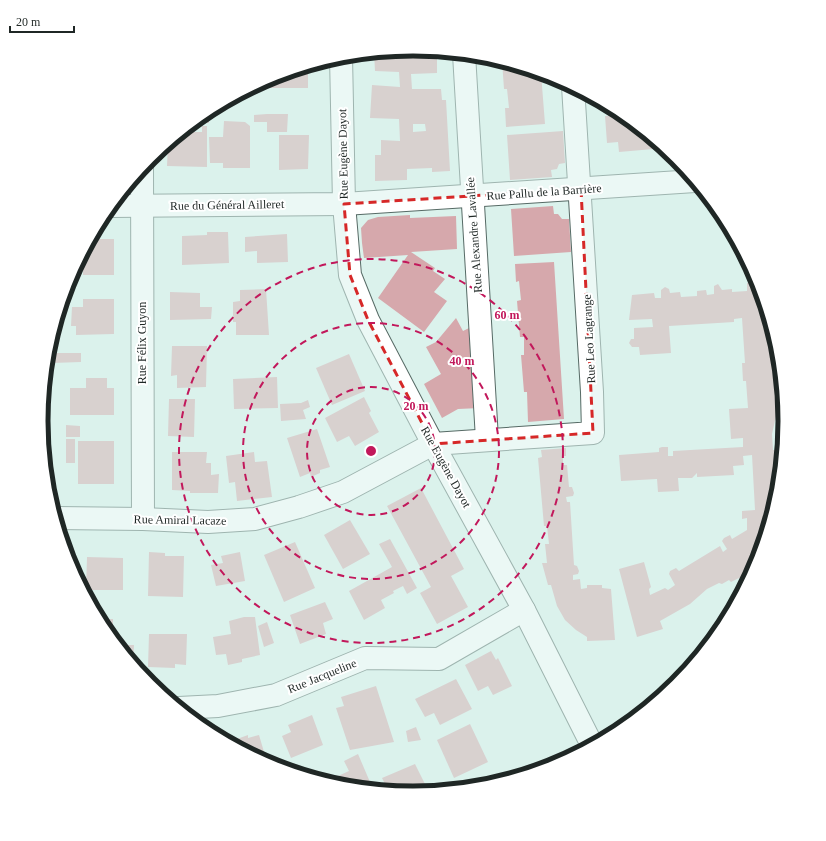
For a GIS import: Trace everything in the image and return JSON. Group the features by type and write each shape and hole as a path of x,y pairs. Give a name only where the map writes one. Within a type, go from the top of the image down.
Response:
{"street":[{"name":"Rue Alexandre Lavallée","path":"464,60 488,439"},
{"name":"Rue Eugène Dayot","path":"341,63 344,204 350,275 368,320 433,444 524,610 589,740"},
{"name":"Rue Leo Lagrange","path":"433,444 488,439 593,433 581,189 574,93"},
{"name":"Rue Félix Guyon","path":"142,177 143,519"},
{"name":"Rue Pallu de la Barrière","path":"344,204 688,181"},
{"name":"Rue du Général Ailleret","path":"118,206 344,204"},
{"name":"Rue Amiral Lacaze","path":"61,518 143,519 208,522 255,519 299,507 343,492 433,444"},
{"name":"Rue Jacqueline","path":"188,708 218,706 276,695 365,658 439,659 524,610"}],"highlighted area":[{"path":"581,189 593,433 433,444 368,320 350,275 344,204"}],"building":[{"path":"389,56 437,56 437,73 411,74 412,89 441,89 442,100 446,100 450,171 432,172 432,168 407,169 407,180 375,181 375,155 381,155 381,140 400,141 399,119 370,118 372,85 400,87 399,72 375,71 374,58","holes":["413,124 425,124 426,131 413,132"]},
{"path":"502,67 541,79 545,124 506,127 505,108 509,108 507,89 504,89"},
{"path":"308,71 308,88 266,88 266,86 273,83"},
{"path":"288,114 287,132 267,132 267,122 254,122 254,115"},
{"path":"613,115 657,149 619,152 618,142 607,143 605,116"},
{"path":"209,118 209,123 202,123"},
{"path":"224,121 245,122 250,126 250,168 223,168 223,163 210,163 209,137 223,137"},
{"path":"202,126 207,126 207,167 167,166 168,150 190,132 202,132"},
{"path":"563,131 565,163 559,164 557,169 551,170 552,177 510,180 507,135"},
{"path":"279,135 309,135 308,169 279,170"},
{"path":"553,206 554,214 558,214 562,219 569,219 571,252 514,256 511,209"},
{"path":"410,215 410,218 456,216 457,249 411,252 435,268 433,271 445,279 434,292 447,301 424,332 378,298 408,255 364,258 362,243 361,228 368,220 378,217"},
{"path":"207,232 228,232 229,263 182,265 182,236 207,235"},
{"path":"287,234 288,262 257,263 257,251 245,252 245,237"},
{"path":"96,239 114,239 114,275 83,275 83,266"},
{"path":"554,262 564,419 528,422 527,392 524,392 521,355 524,355 524,337 520,337 517,301 521,300 519,281 516,282 515,264"},
{"path":"751,282 766,326 775,373 776,389 775,389 777,412 772,434 773,450 776,450 775,468 766,515 759,538 741,577 731,582 729,580 722,584 719,583 707,589 690,604 660,621 663,629 637,637 619,569 644,562 651,587 649,589 650,595 665,588 668,590 675,585 669,574 670,571 676,568 679,571 720,546 723,552 727,549 722,541 724,538 730,535 732,539 747,530 747,518 742,519 742,511 755,510 752,455 743,456 744,465 733,466 734,475 697,477 697,473 692,478 678,478 679,491 658,492 657,479 621,481 619,455 659,452 659,448 662,447 668,447 668,456 673,456 673,451 743,447 743,438 731,439 729,409 748,408 746,381 743,381 742,363 745,363 742,318 734,319 734,322 669,326 671,353 640,355 639,347 632,347 629,343 631,339 634,339 634,328 653,327 652,319 629,320 632,295 654,293 655,298 661,298 661,290 665,287 669,289 670,293 680,292 681,297 697,296 697,291 706,290 707,295 714,294 714,286 718,284 722,290 732,289 732,292 747,291 747,283"},
{"path":"266,289 269,335 236,335 236,322 233,322 233,302 240,301 240,290"},
{"path":"170,292 200,293 200,307 212,307 211,319 170,320"},
{"path":"83,299 114,299 114,334 76,335 76,326 71,326 72,307 83,307"},
{"path":"456,318 463,331 475,325 480,408 458,409 442,418 424,384 441,374 426,347 436,342"},
{"path":"172,346 207,346 206,387 177,388 177,375 171,376"},
{"path":"54,353 81,353 81,362 53,363"},
{"path":"349,354 365,391 332,405 316,368"},
{"path":"277,377 278,408 234,409 233,379"},
{"path":"86,378 107,378 107,388 114,388 114,415 70,415 70,388 86,388"},
{"path":"364,397 371,411 369,413 379,432 355,446 349,436 337,442 325,418"},
{"path":"169,399 195,399 194,437 168,436"},
{"path":"308,400 310,407 303,410 306,419 281,421 280,404 301,403"},
{"path":"66,425 80,426 80,437 66,437"},
{"path":"317,429 330,467 320,470 320,473 311,477 310,473 300,477 287,438"},
{"path":"66,439 75,439 75,463 66,463"},
{"path":"78,441 114,441 114,484 78,484"},
{"path":"566,448 566,456 563,456 563,465 567,465 569,487 572,487 574,493 573,496 566,497 567,502 570,502 574,565 577,566 579,571 578,574 573,575 573,580 580,579 581,589 587,588 587,585 602,585 602,588 611,589 615,640 587,641 587,637 565,620 557,606 551,585 548,585 542,563 547,563 545,544 549,544 547,526 544,526 538,458 542,457 541,450"},
{"path":"172,452 207,452 206,463 211,463 211,475 219,474 218,493 190,493 190,491 172,490"},
{"path":"254,452 255,462 267,461 272,497 237,501 235,482 229,483 226,456"},
{"path":"421,488 464,569 451,576 468,607 437,624 420,593 431,587 387,506"},
{"path":"350,520 370,554 343,569 324,535"},
{"path":"390,539 417,588 407,594 403,586 393,591 394,593 381,600 385,608 364,620 349,591 392,567 379,544"},
{"path":"295,542 315,588 284,602 264,555"},
{"path":"149,552 165,553 165,556 184,556 183,597 148,596"},
{"path":"240,552 245,581 216,586 211,565 223,563 221,556"},
{"path":"87,557 123,558 123,590 90,590 86,582"},
{"path":"325,602 333,619 323,623 326,634 300,644 290,615"},
{"path":"244,617 255,617 260,655 242,659 242,662 228,665 226,654 216,655 213,637 231,634 229,621"},
{"path":"107,619 113,619 112,626"},
{"path":"267,622 274,643 264,647 258,626"},
{"path":"149,634 187,634 186,665 175,664 175,668 148,667"},
{"path":"125,645 134,645 133,655"},
{"path":"491,651 496,660 498,658 512,686 493,695 488,686 478,691 465,665"},
{"path":"456,679 472,709 440,725 434,713 425,717 415,699"},
{"path":"376,686 394,742 350,750 336,708 344,706 341,697"},
{"path":"312,715 323,745 291,758 282,736 291,732 288,725"},
{"path":"470,724 488,762 454,778 437,740"},
{"path":"416,727 421,740 408,742 406,731"},
{"path":"248,735 248,738 259,735 265,754 238,741 237,739"},
{"path":"358,754 370,783 336,777 349,771 344,761"},
{"path":"415,764 426,785 385,785 382,778"}]}
